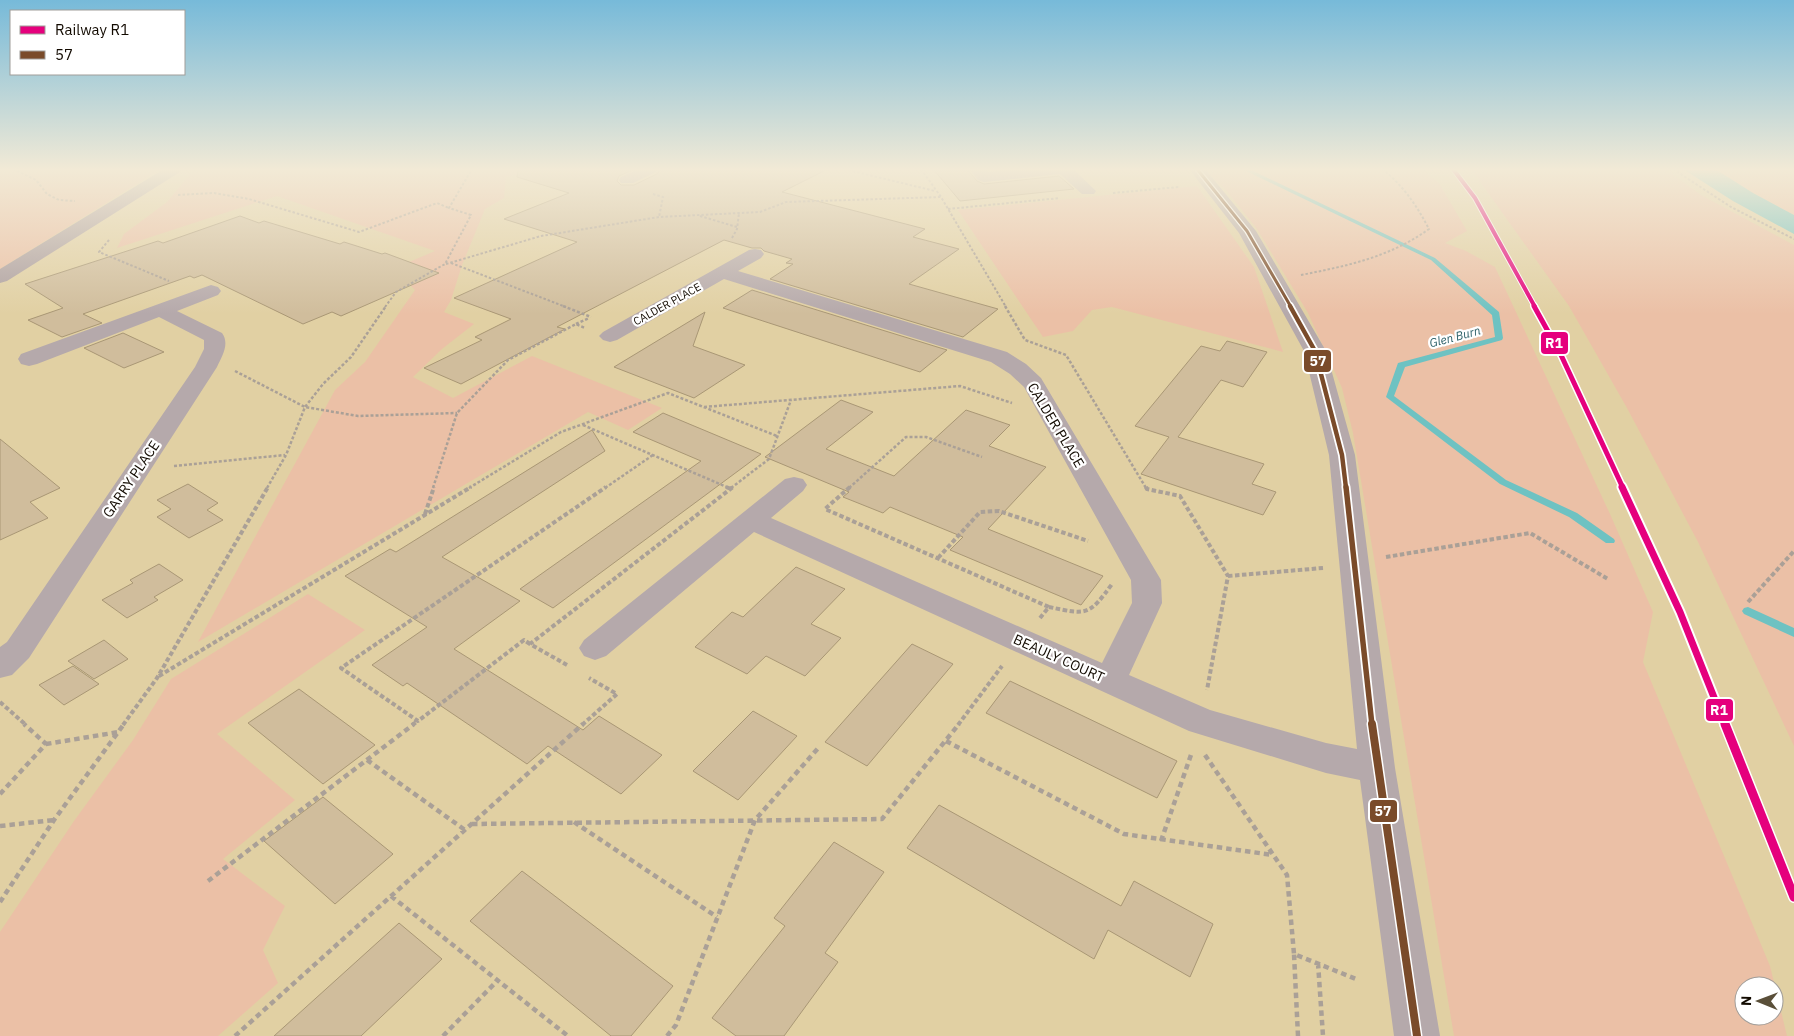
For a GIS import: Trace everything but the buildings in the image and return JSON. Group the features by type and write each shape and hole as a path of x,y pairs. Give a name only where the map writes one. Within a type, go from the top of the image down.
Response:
{"street":[{"path":"0,277 96,217"},
{"path":"1236,217 1247,231 1276,280 1315,351 1342,455 1378,768 1417,1036"},
{"name":"CALDER PLACE","path":"610,336 755,254"},
{"name":"CALDER PLACE","path":"723,273 1000,357 1018,369 1033,383 1146,580 1147,603 1110,681"},
{"path":"28,359 207,293"},
{"name":"GARRY PLACE","path":"0,666 18,650 206,367 215,349 215,337 160,310"},
{"path":"595,648 794,485"},
{"name":"BEAULY COURT","path":"751,520 1201,721 1326,758 1378,768"}],"path":[{"path":"310,217 359,232 398,217"},
{"path":"445,264 470,217"},
{"path":"0,902 54,820 157,678 286,455 305,407 323,384 351,357 396,292 445,264 541,236 657,217"},
{"path":"705,217 737,227"},
{"path":"953,217 1025,340"},
{"path":"1276,280 1372,260 1398,250 1412,243 1429,229 1423,217"},
{"path":"1753,217 1794,239"},
{"path":"110,238 99,252 207,293"},
{"path":"450,263 591,317"},
{"path":"425,515 458,413 508,360 576,324 610,336"},
{"path":"206,367 225,366 305,407 358,416 458,413"},
{"path":"704,407 960,386 1053,418"},
{"path":"157,678 561,432 668,393 778,436"},
{"path":"530,644 769,459 791,400"},
{"path":"583,424 731,489"},
{"path":"938,558 980,512 999,511 1132,556 1095,608 1079,614 1049,607 825,509 906,437 926,437 982,457"},
{"path":"138,469 286,455"},
{"path":"418,721 341,668 653,455"},
{"path":"1228,576 1320,569 1354,562 1466,546 1530,533 1608,579"},
{"path":"1748,602 1794,551"},
{"path":"472,824 882,818 946,742 1021,641 1049,607"},
{"path":"208,881 524,640 571,667"},
{"path":"235,1036 617,694 586,676"},
{"path":"0,702 46,744"},
{"path":"0,794 46,744 119,732"},
{"path":"946,742 1124,834 1274,855"},
{"path":"667,1036 676,1025 755,820 820,746"},
{"path":"1201,750 1287,875 1294,954 1298,1036"},
{"path":"367,760 465,830"},
{"path":"0,826 54,820"},
{"path":"574,822 717,917"},
{"path":"391,896 568,1036"},
{"path":"1294,954 1356,980"},
{"path":"1318,963 1323,1036"},
{"path":"443,1036 498,980"}],"shaded area":[{"path":"0,217 83,217 0,269"},
{"path":"146,217 211,217 117,248 124,234"},
{"path":"338,217 482,217 462,265 451,300 444,312 474,324 442,349 413,377 453,398 532,356 662,408 628,430 588,412 198,642 335,390 365,362 415,290 407,282 381,274 435,251"},
{"path":"963,217 1219,217 1254,267 1283,352 1112,307 1092,310 1073,331 1043,337"},
{"path":"1248,217 1459,217 1467,231 1445,243 1466,251 1495,267 1610,514 1653,612 1643,662 1770,966 1772,976 1734,976 1734,1026 1784,1026 1784,1024 1787,1036 1454,1036 1353,433 1342,388 1308,313 1257,229"},
{"path":"1506,217 1743,217 1794,245 1794,746 1698,542 1627,408 1569,306"},
{"path":"308,594 365,630 217,734 295,800 223,859 285,906 263,950 278,983 218,1036 0,1036 0,932 74,821 133,740 171,679"}],"water":[{"path":"1763,217 1794,217 1794,234"}],"waterway":[{"name":"Glen Burn","path":"1346,217 1433,259 1496,314 1499,338 1401,365 1390,397 1503,482 1573,515 1610,541"},
{"name":"Glen Burn","path":"1748,611 1794,633"}],"rail line":[{"name":"R1","path":"1486,217 1561,355 1680,612 1794,897"}],"transit line":[{"name":"57","path":"1236,217 1247,231 1276,280 1315,351 1342,455 1377,768 1417,1036"}]}
